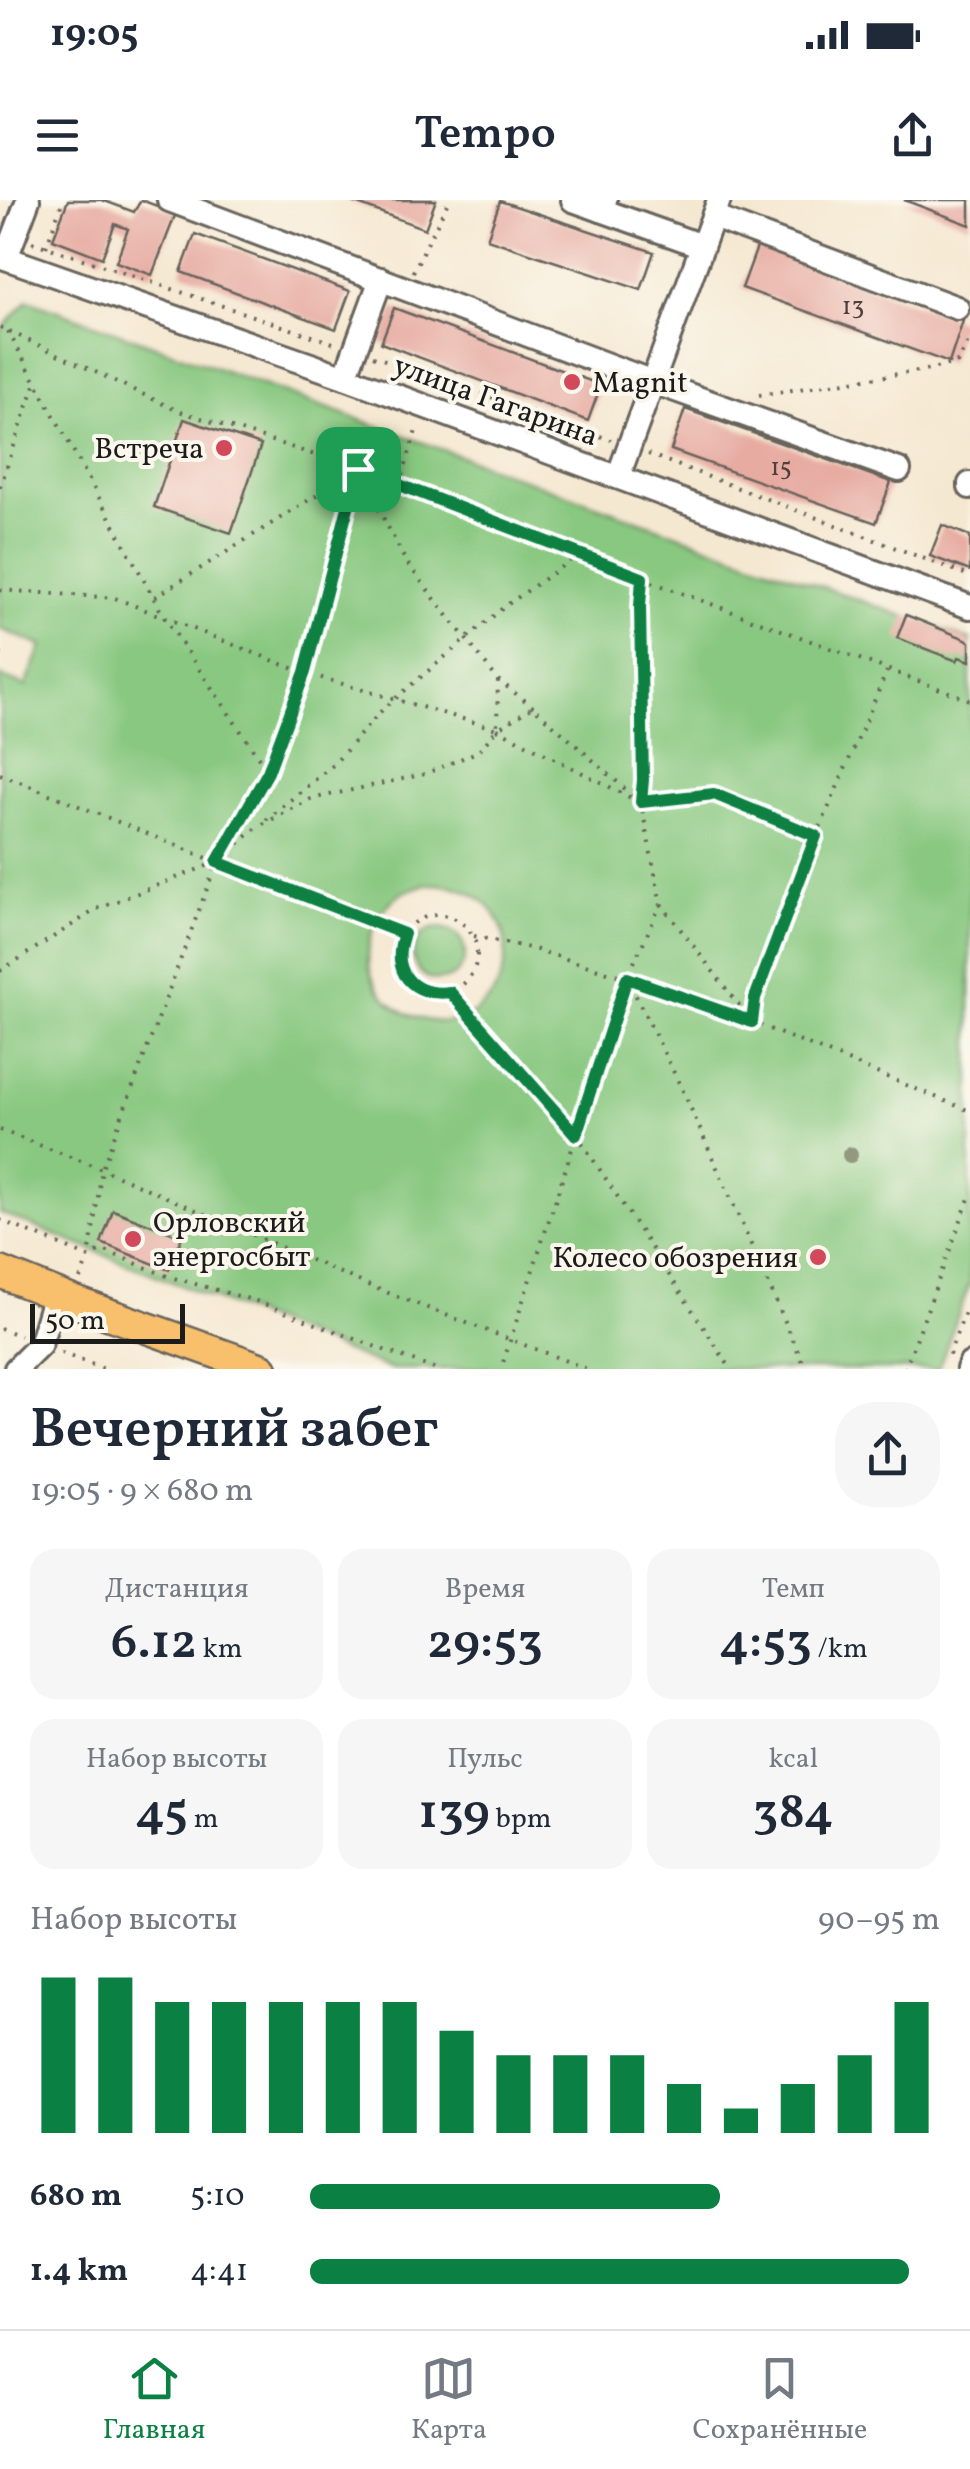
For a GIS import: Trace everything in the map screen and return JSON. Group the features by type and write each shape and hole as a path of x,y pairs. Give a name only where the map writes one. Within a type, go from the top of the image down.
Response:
{"main road":[{"path":"0,1272 262,1369"}],"street":[{"path":"3,256 28,200"},
{"path":"169,200 899,470"},
{"path":"572,200 603,205 702,246"},
{"path":"618,476 716,208 957,308"},
{"name":"улица Гагарина","path":"3,256 970,606"},
{"path":"345,377 381,279"},
{"path":"16,1369 40,1344 64,1297"}],"path":[{"path":"46,247 63,200"},
{"path":"405,288 449,200"},
{"path":"0,327 176,410 358,469 970,700"},
{"path":"8,331 164,616 268,772"},
{"path":"715,404 932,369 958,362 970,338"},
{"path":"432,376 970,576"},
{"path":"0,487 36,382"},
{"path":"154,598 358,469"},
{"path":"358,469 406,562 498,680 641,802"},
{"path":"64,1297 89,1257 102,1169 217,862 268,772 305,672 358,469"},
{"path":"0,972 97,909 217,862 333,765 395,698 504,608 578,554"},
{"path":"642,578 641,802 662,904 752,1022"},
{"path":"0,590 116,598 305,672 497,729 641,802 714,794 816,836"},
{"path":"0,654 8,657"},
{"path":"752,1022 755,998 816,836 887,669"},
{"path":"497,729 498,680"},
{"path":"259,826 311,800 424,774 479,752 497,729 533,707"},
{"path":"0,774 404,934"},
{"path":"501,1369 627,978 662,904"},
{"path":"434,914 457,919 467,926 478,949 472,976 462,986 437,994 412,984 399,960 404,934 411,924 434,914"},
{"path":"474,936 534,949 627,978 752,1022 970,1110"},
{"path":"627,978 684,1092 806,1369"},
{"path":"450,992 576,1135 732,1369"},
{"path":"0,1130 102,1169 370,1286 587,1369"},
{"path":"906,1369 970,1196"},
{"path":"0,1220 89,1257 103,1250 167,1276 256,1301 434,1369"},
{"path":"944,1369 970,1298"}],"green space":[{"path":"28,300 970,640 970,1283 938,1369 390,1369 0,1213 0,676 26,686 42,646 0,629 0,331","holes":["425,884 464,890 489,907 503,931 505,959 498,985 481,1007 457,1020 412,1016 386,999 371,975 369,948 376,922 393,900 411,889"]},
{"path":"439,928 458,935 465,954 458,973 439,980 420,973 413,954 420,935"}],"building":[{"path":"68,200 102,200 134,212 141,200 176,213 152,275 116,262 128,229 115,224 102,258 53,239"},
{"path":"347,200 436,200 425,229"},
{"path":"904,200 970,200 970,225"},
{"path":"500,201 654,252 641,290 487,239"},
{"path":"195,234 350,291 336,329 181,272"},
{"path":"757,247 963,321 949,363 742,288"},
{"path":"394,308 601,385 588,421 381,343"},
{"path":"685,409 891,482 876,523 671,450"},
{"path":"184,419 261,445 231,533 154,507"},
{"path":"942,525 970,536 970,571 930,556"},
{"path":"906,615 966,639 970,642 970,661 959,657 957,661 897,638"},
{"path":"113,1210 182,1237 169,1270 101,1243"}],"place":[{"name":"Magnit","path":"572,382"},
{"name":"Встреча","path":"224,448"},
{"name":"Орловский энергосбыт","path":"133,1239"},
{"name":"Колесо обозрения","path":"818,1257"}],"route":[{"path":"358,469 642,578 641,802 714,794 816,836 755,998 752,1022 627,978 576,1135 450,992 437,994 412,984 399,960 404,934 217,862 268,772 305,672 358,469"}]}
